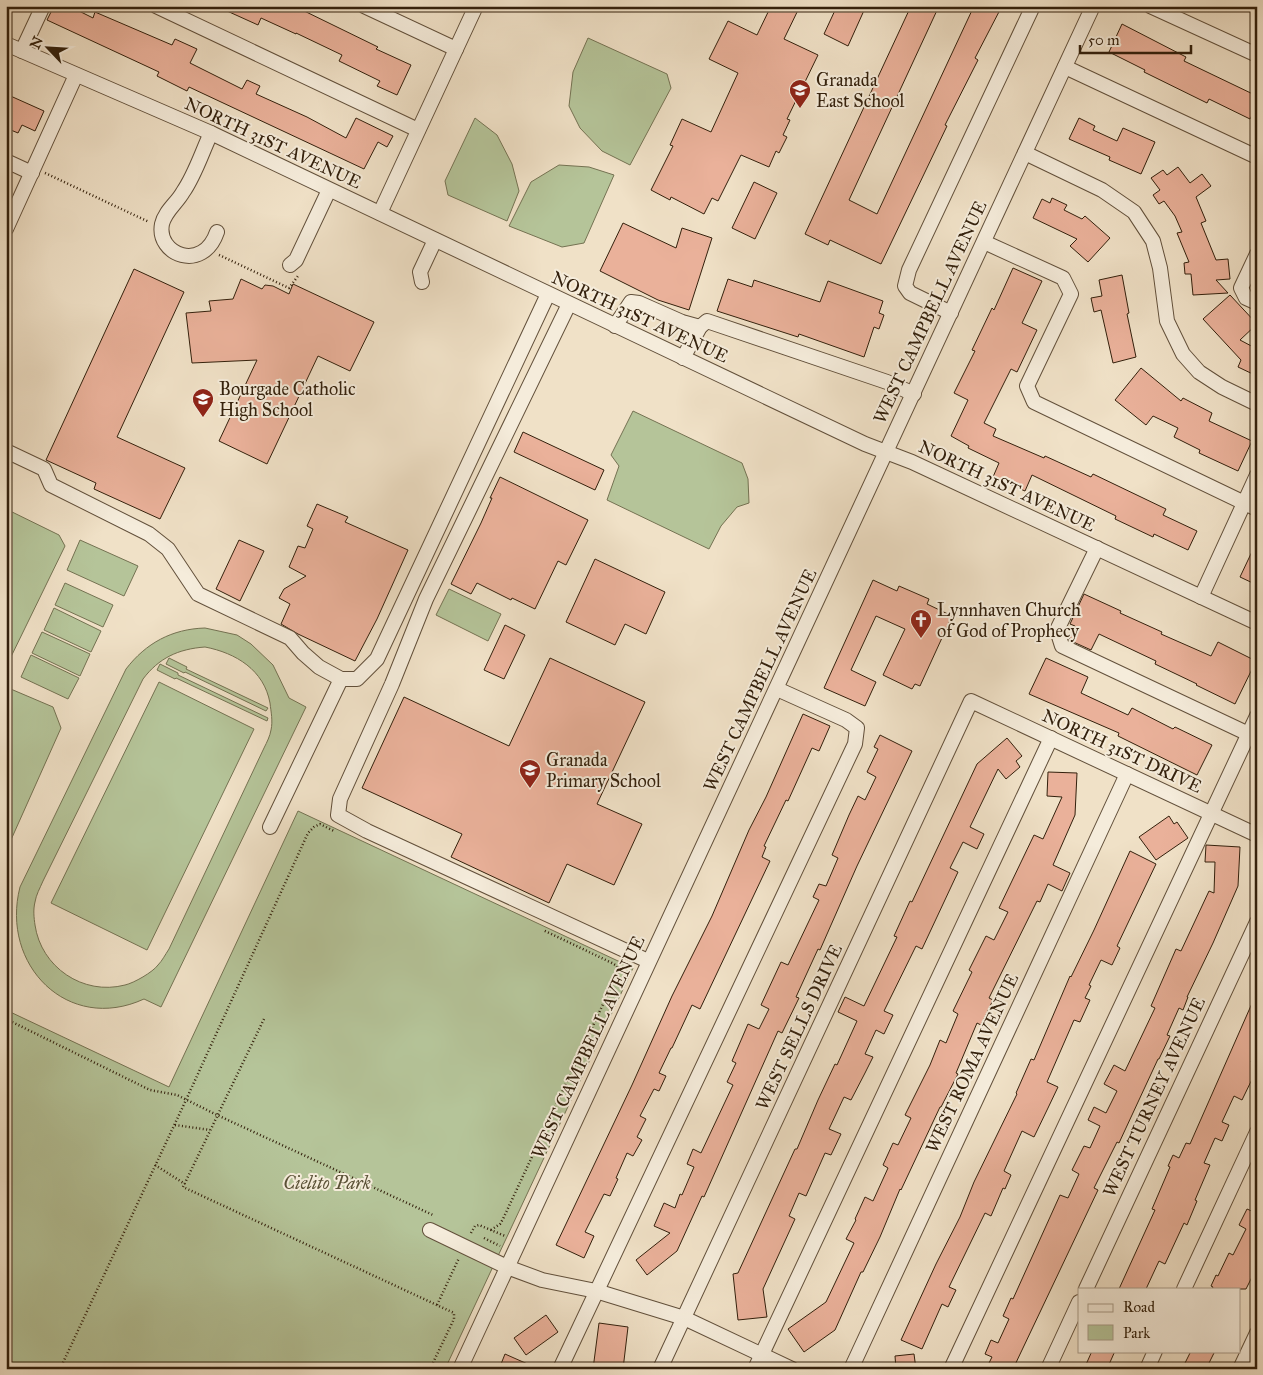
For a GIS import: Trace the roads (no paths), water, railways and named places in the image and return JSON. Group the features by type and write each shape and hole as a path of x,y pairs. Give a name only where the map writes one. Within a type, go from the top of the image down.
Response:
{"street":[{"path":"22,51 43,6"},
{"path":"156,6 418,130"},
{"path":"364,6 456,49"},
{"path":"380,213 476,6"},
{"path":"951,313 910,294 905,286 908,270 1033,6"},
{"name":"WEST CAMPBELL AVENUE","path":"460,1369 648,960 914,394 1093,6"},
{"path":"1150,6 1257,55"},
{"name":"NORTH 31ST AVENUE","path":"6,44 211,133 865,444 912,462 1257,623"},
{"path":"1065,67 1257,156"},
{"path":"6,229 37,172 76,75"},
{"path":"211,133 184,192 166,214 162,224 162,235 167,245 175,252 186,256 196,256 206,251 214,243 217,232"},
{"path":"1025,153 1102,190 1134,212 1153,241 1160,268 1167,322 1183,354 1199,372 1222,387 1257,404"},
{"path":"6,161 37,172"},
{"path":"296,268 296,260 329,190"},
{"path":"422,282 420,272 435,240"},
{"path":"984,242 1063,278 1071,294 1027,386 1034,402 1250,506"},
{"path":"1257,254 1241,288 1246,298 1257,303"},
{"path":"6,451 44,469 51,485 149,534 168,549 198,594 290,638 319,667 340,678 357,679 377,659 548,294"},
{"path":"615,326 631,302 639,303 682,322 700,327"},
{"path":"569,304 426,599 392,684 340,799 338,815 384,839 648,960"},
{"path":"683,358 700,327 708,321 888,382 914,394"},
{"path":"1201,596 1250,506 1257,475"},
{"path":"1097,548 1057,630 1062,646 1253,736"},
{"path":"270,827 340,678"},
{"path":"560,1369 855,744 857,728 846,720 776,689"},
{"name":"NORTH 31ST DRIVE","path":"971,701 1257,834"},
{"name":"WEST SELLS DRIVE","path":"660,1369 971,701"},
{"path":"951,1369 1211,813 1253,736 1257,716"},
{"path":"755,1369 1051,738"},
{"name":"WEST ROMA AVENUE","path":"851,1369 1127,774"},
{"name":"WEST TURNEY AVENUE","path":"1086,1288 1257,922"},
{"path":"1184,1288 1257,1132"},
{"path":"430,1230 507,1267 542,1280 596,1292 684,1318 792,1369"},
{"path":"1048,1369 1078,1304"},
{"path":"1240,1369 1257,1333"},
{"path":"1147,1369 1155,1352"}],"place":[{"name":"Granada East School","path":"800,109"},
{"name":"Bourgade Catholic High School","path":"203,418"},
{"name":"Lynnhaven Church of God of Prophecy","path":"921,639"},
{"name":"Granada Primary School","path":"530,789"}],"park label":[{"name":"Cielito Park","path":"327,1183"}]}
